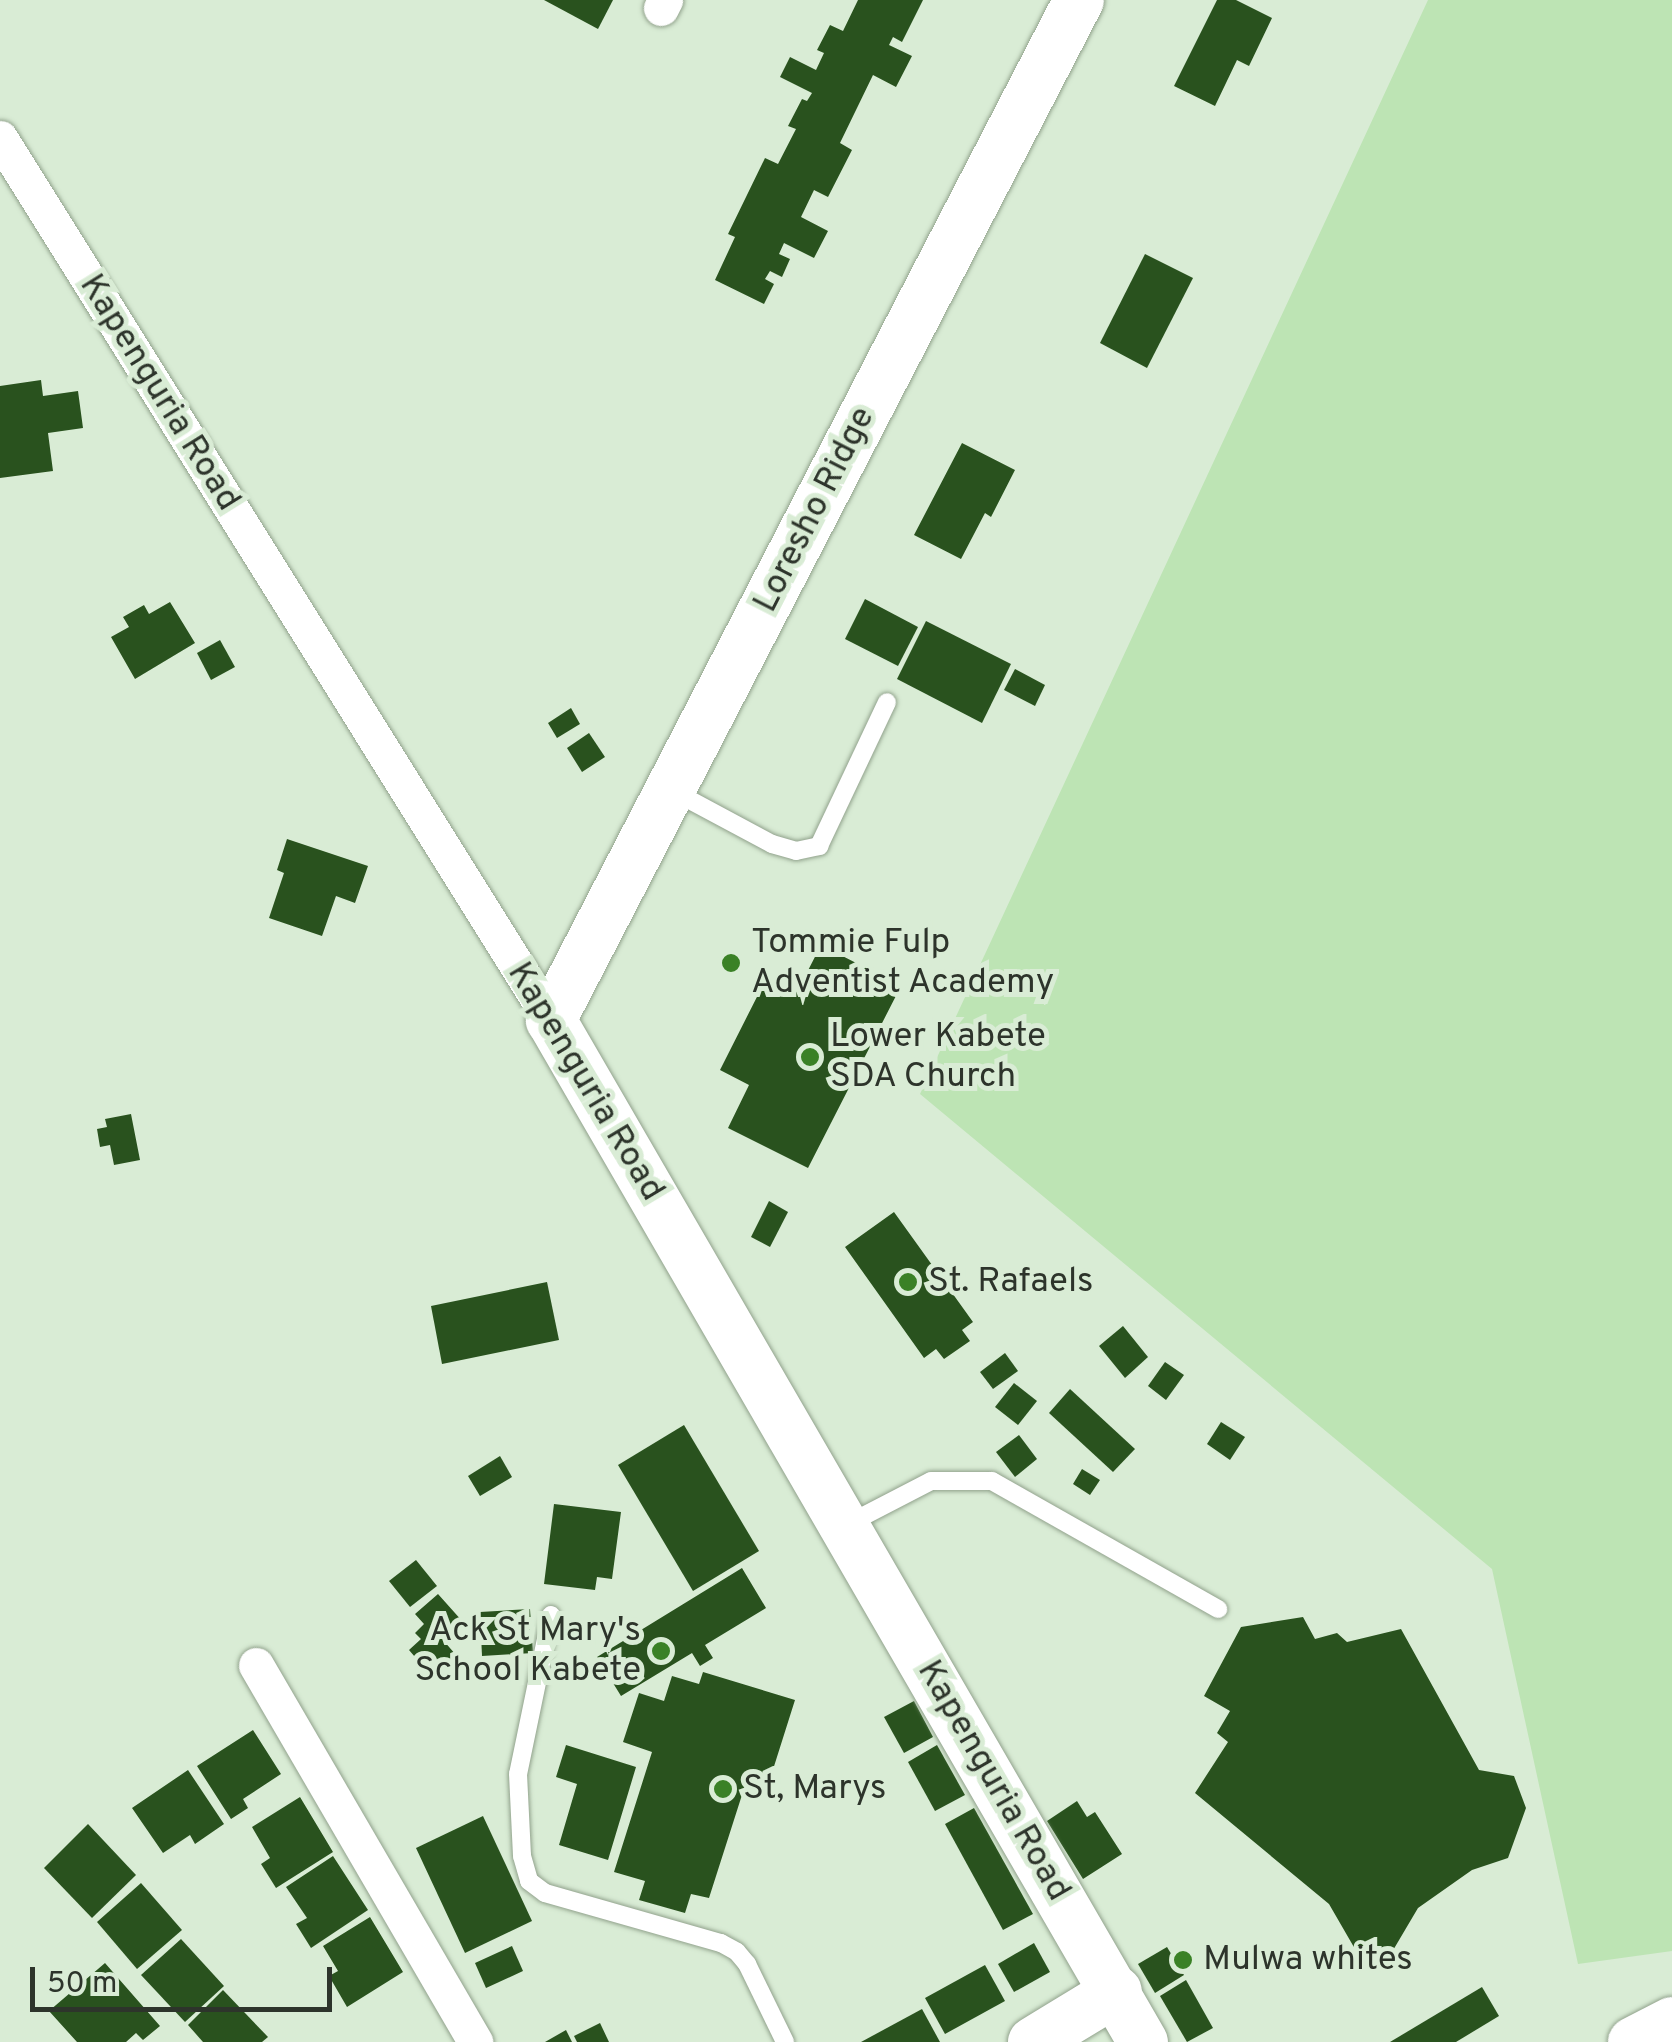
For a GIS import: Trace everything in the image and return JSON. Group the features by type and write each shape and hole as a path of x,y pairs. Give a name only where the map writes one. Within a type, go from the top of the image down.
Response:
{"street":[{"name":"Loresho Ridge","path":"551,1020 1079,0"},
{"name":"Kapenguria Road","path":"0,138 551,1020 1143,2042"},
{"path":"256,1665 475,2042"},
{"path":"1033,2042 1116,1991"},
{"path":"1634,2042 1672,2022"}],"lane":[{"path":"670,790 772,844 796,850 819,846 888,702"},
{"path":"843,1527 931,1481 992,1481 1218,1609"},
{"path":"550,1615 518,1774 522,1856 529,1881 545,1892 721,1942 737,1952 748,1964 785,2042"}],"green space":[{"path":"1428,0 1672,0 1672,1951 1578,1964 1492,1569 920,1094"}],"building":[{"path":"544,0 613,0 598,29"},
{"path":"858,0 923,0 902,42 893,37 889,45 912,56 896,87 873,75 840,143 852,150 828,197 814,190 801,217 828,231 814,258 784,243 779,254 790,259 782,277 770,271 765,279 774,284 764,304 715,280 735,237 728,234 765,158 778,164 796,129 788,126 802,99 807,101 812,93 780,77 790,57 816,70 824,53 817,50 830,25 843,31"},
{"path":"1217,0 1236,0 1272,18 1249,66 1237,60 1215,106 1174,86"},
{"path":"1145,254 1193,278 1147,368 1100,343"},
{"path":"41,380 43,396 78,391 83,428 48,433 53,471 0,478 0,386"},
{"path":"962,443 1015,470 991,517 985,513 961,559 914,535"},
{"path":"865,599 918,627 898,666 845,639"},
{"path":"170,602 195,643 135,679 111,637 129,627 123,617 144,605 149,614"},
{"path":"926,621 1011,664 982,723 897,679"},
{"path":"220,640 235,667 211,680 197,653"},
{"path":"1015,669 1045,685 1035,706 1004,690"},
{"path":"571,708 580,724 557,738 548,723"},
{"path":"589,733 605,757 582,772 567,748"},
{"path":"287,839 368,866 355,903 336,896 322,936 269,918 284,873 277,870"},
{"path":"821,945 901,986 808,1168 728,1128 749,1085 720,1070 767,977 797,992"},
{"path":"131,1114 140,1160 114,1165 110,1145 100,1147 97,1129 107,1127 105,1119"},
{"path":"769,1201 788,1212 770,1247 751,1237"},
{"path":"894,1212 973,1322 962,1330 970,1341 944,1359 936,1349 924,1358 845,1247"},
{"path":"547,1282 559,1340 442,1364 431,1306"},
{"path":"1123,1326 1148,1357 1125,1378 1099,1346"},
{"path":"1005,1353 1018,1371 993,1389 980,1372"},
{"path":"1165,1362 1184,1375 1166,1400 1148,1386"},
{"path":"1014,1383 1037,1401 1018,1425 995,1407"},
{"path":"1070,1389 1135,1449 1113,1472 1049,1413"},
{"path":"1221,1422 1245,1437 1230,1460 1207,1444"},
{"path":"684,1425 759,1551 693,1591 618,1465"},
{"path":"1019,1435 1037,1459 1015,1477 996,1452"},
{"path":"500,1456 512,1477 480,1496 468,1476"},
{"path":"1082,1469 1100,1480 1090,1495 1073,1484"},
{"path":"554,1504 621,1512 612,1579 597,1577 595,1590 544,1584"},
{"path":"416,1560 437,1586 410,1607 389,1581"},
{"path":"742,1568 766,1608 705,1645 713,1658 700,1666 692,1653 621,1696 597,1657"},
{"path":"438,1594 463,1622 443,1640 456,1655 432,1677 409,1650 421,1639 415,1633 424,1624 415,1614"},
{"path":"530,1609 533,1653 482,1656 480,1612"},
{"path":"1303,1617 1315,1639 1337,1633 1347,1642 1401,1629 1479,1770 1514,1776 1526,1808 1508,1858 1472,1870 1418,1908 1392,1952 1355,1949 1329,1904 1195,1793 1228,1742 1217,1733 1230,1711 1204,1696 1241,1627"},
{"path":"703,1672 795,1700 770,1779 749,1773 709,1898 691,1894 685,1913 639,1900 645,1881 614,1872 652,1752 623,1742 639,1693 664,1701 672,1676 699,1684"},
{"path":"914,1701 933,1737 904,1753 884,1717"},
{"path":"253,1730 281,1774 243,1799 248,1808 231,1819 197,1766"},
{"path":"566,1745 636,1767 608,1860 559,1845 577,1784 556,1777"},
{"path":"937,1745 965,1795 935,1811 908,1762"},
{"path":"188,1770 224,1824 195,1844 190,1835 163,1853 132,1808"},
{"path":"300,1797 333,1852 276,1888 261,1864 270,1858 252,1827"},
{"path":"1077,1801 1087,1817 1095,1812 1122,1854 1083,1879 1047,1821"},
{"path":"974,1808 1033,1914 1003,1930 945,1824"},
{"path":"483,1816 532,1921 465,1953 416,1848"},
{"path":"88,1824 136,1875 92,1918 44,1868"},
{"path":"333,1856 368,1910 311,1948 296,1924 307,1918 286,1887"},
{"path":"141,1883 182,1930 137,1969 97,1922"},
{"path":"370,1917 403,1972 347,2007 329,1976 338,1971 323,1946"},
{"path":"181,1939 224,1986 185,2022 141,1975"},
{"path":"1034,1943 1050,1972 1014,1992 998,1964"},
{"path":"512,1946 523,1971 486,1988 475,1963"},
{"path":"1167,1947 1184,1975 1155,1993 1138,1964"},
{"path":"105,1963 160,2026 143,2040 136,2033 126,2042 77,2042 49,2011"},
{"path":"985,1965 1005,2001 945,2034 925,1998"},
{"path":"1186,1980 1213,2028 1187,2042 1160,1996"},
{"path":"1482,1987 1499,2016 1456,2042 1390,2042"},
{"path":"223,1990 268,2037 262,2042 203,2042 188,2025"},
{"path":"922,2009 940,2042 861,2042"},
{"path":"600,2023 609,2042 577,2042 574,2036"},
{"path":"566,2030 572,2042 545,2042"}],"place":[{"name":"Tommie Fulp Adventist Academy","path":"731,963"},
{"name":"Lower Kabete SDA Church","path":"810,1057"},
{"name":"St. Rafaels","path":"908,1282"},
{"name":"Ack St Mary's School Kabete","path":"661,1651"},
{"name":"St, Marys","path":"723,1789"},
{"name":"Mulwa whites","path":"1183,1960"}]}
